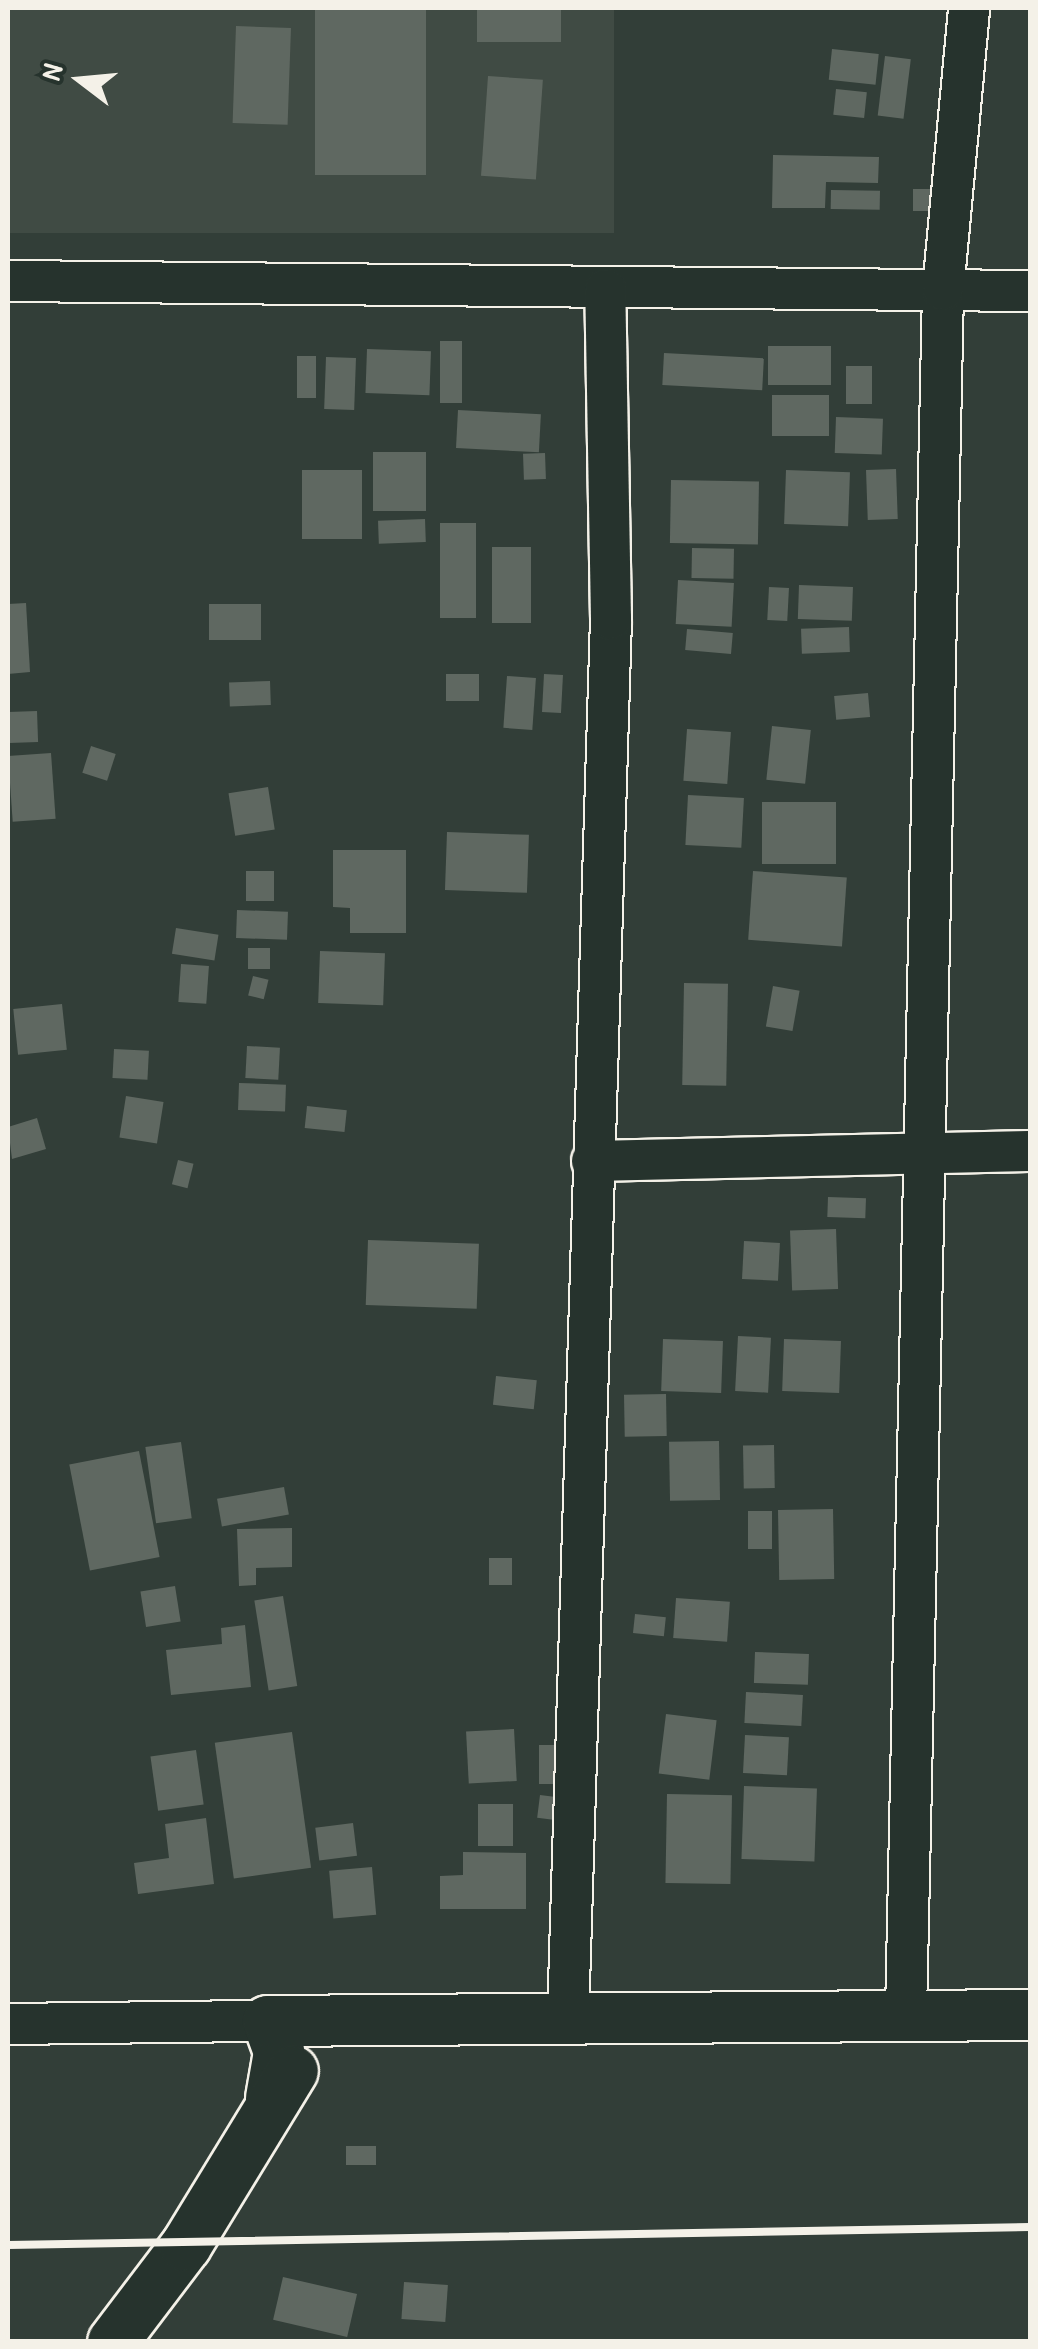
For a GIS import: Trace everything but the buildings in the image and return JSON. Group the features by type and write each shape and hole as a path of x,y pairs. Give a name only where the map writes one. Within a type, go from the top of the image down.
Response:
{"street":[{"path":"906,2014 943,290 969,8"},
{"path":"8,281 1030,291"},
{"path":"568,2018 610,619 605,289"},
{"path":"592,1161 922,1149 1030,1151"},
{"path":"8,2024 1030,2015"},
{"path":"120,2337 186,2246 271,2098 309,2051 358,2020"},
{"path":"268,2021 279,2052 271,2098"}],"shaded area":[{"path":"8,8 614,8 614,233 8,233"}],"railway":[{"path":"8,2245 1030,2227"}]}
